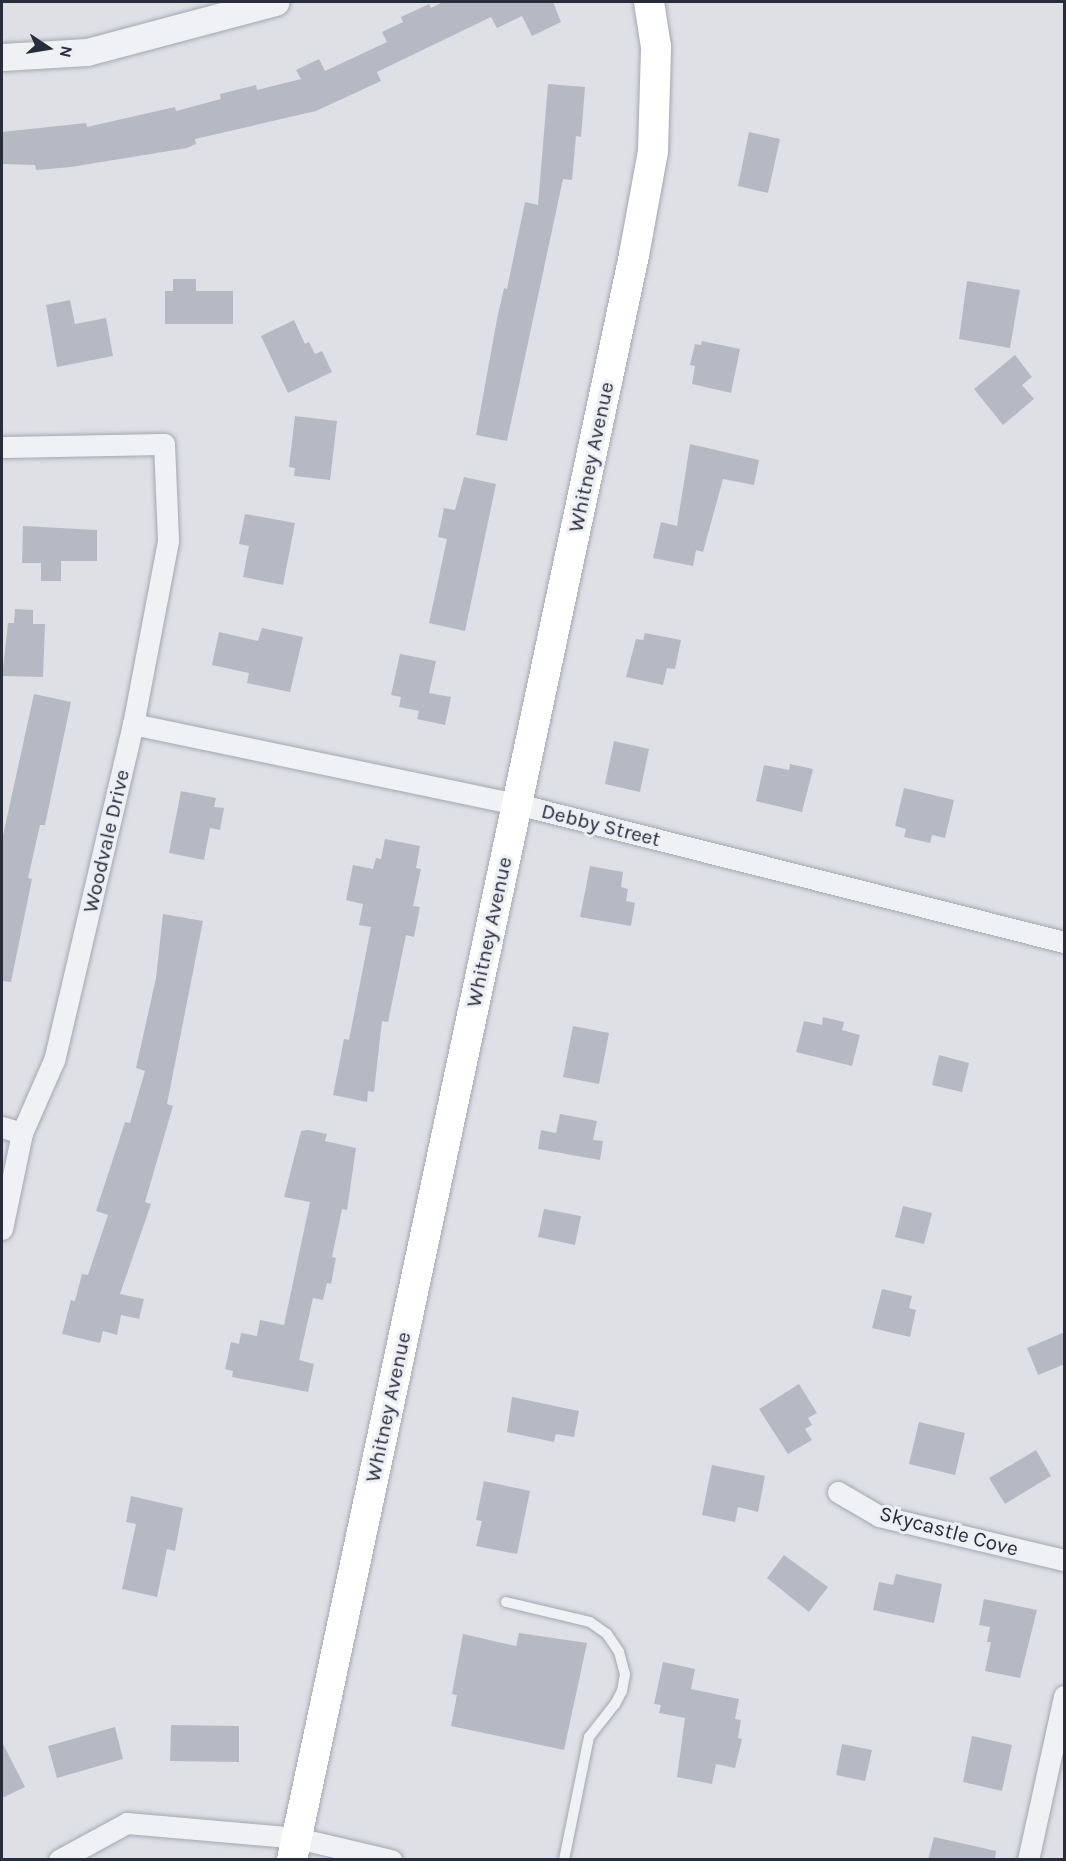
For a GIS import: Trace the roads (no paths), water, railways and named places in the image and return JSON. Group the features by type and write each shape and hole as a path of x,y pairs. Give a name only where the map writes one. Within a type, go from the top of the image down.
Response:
{"main road":[{"name":"Whitney Avenue","path":"294,1849 517,804 651,162 656,47 652,8"}],"street":[{"path":"2,57 87,52 275,2"},
{"name":"Woodvale Drive","path":"2,447 164,444 168,540 133,724 54,1060 22,1133 2,1229"},
{"name":"Debby Street","path":"133,724 517,804 1065,942"},
{"path":"2,1127 22,1133"},
{"name":"Skycastle Cove","path":"838,1492 879,1515 1065,1560"},
{"path":"1028,1860 1065,1696"},
{"path":"59,1860 127,1823 294,1849 392,1860"}],"lane":[{"path":"506,1602 590,1622 607,1634 619,1652 624,1674 622,1691 615,1704 589,1737 564,1860"}]}
